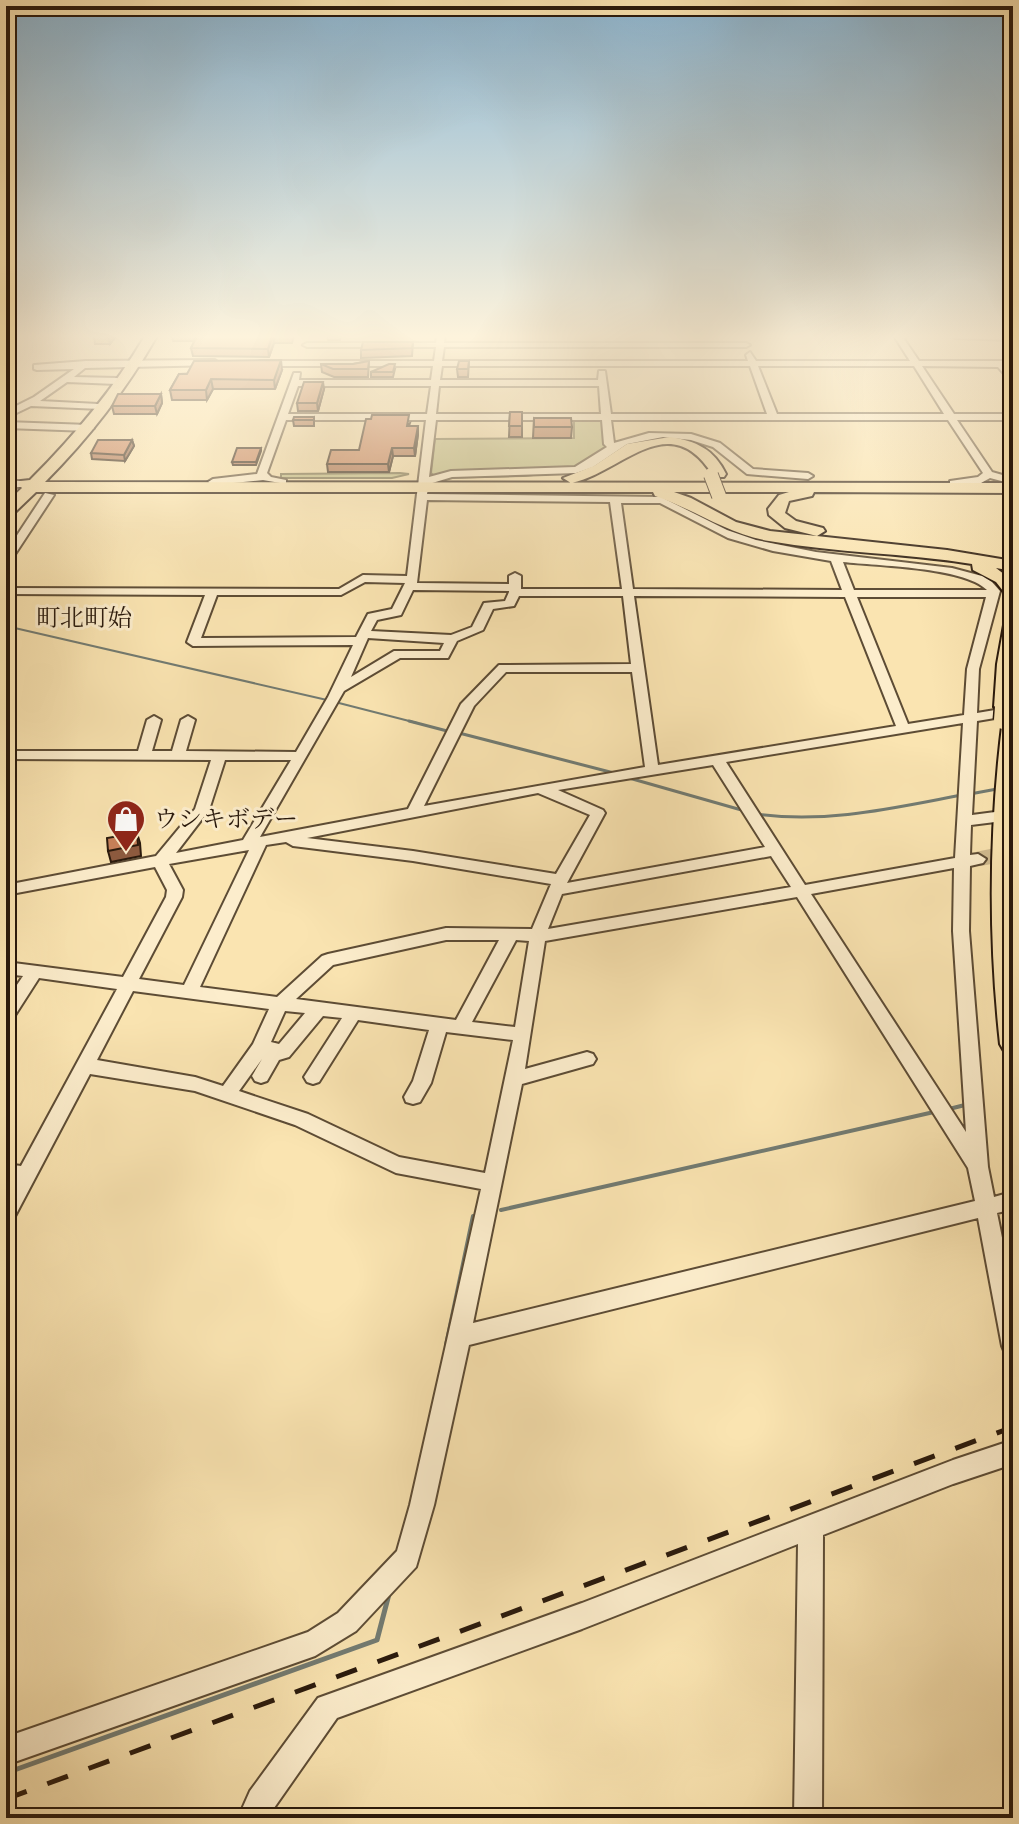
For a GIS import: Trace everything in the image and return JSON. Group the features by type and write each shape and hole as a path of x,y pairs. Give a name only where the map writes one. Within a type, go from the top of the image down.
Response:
{"highway":[{"path":"85,428 89,421"},
{"path":"6,512 90,421"},
{"path":"6,502 32,484 282,482 422,489 465,482 585,476 602,470 632,447 664,442 704,451 714,460 710,477"},
{"path":"710,477 677,481 633,468 630,456 643,448 677,447 693,451 703,459 722,496 739,512 762,524 791,532 1013,564"},
{"path":"465,482 710,477 952,485"},
{"path":"32,484 619,492 1013,484"},
{"path":"847,540 791,525 777,515 779,503 799,494 952,485"},
{"path":"619,492 668,495 752,533 847,540"},
{"path":"921,549 1013,550"},
{"path":"921,549 978,566 1002,578 1013,592"},
{"path":"1013,625 1006,664 1009,715 1000,808 1003,913 1013,1044"}],"street":[{"path":"6,438 32,421"},
{"path":"213,482 255,480 263,474 282,421"},
{"path":"189,993 254,844 334,697 372,617 397,612 411,583 430,421"},
{"path":"607,421 609,444 614,448"},
{"path":"955,421 988,474 1013,484"},
{"path":"6,425 85,428"},
{"path":"422,489 451,474 586,468 614,448 642,437 687,437 719,447 751,472 808,476"},
{"path":"263,474 282,482"},
{"path":"952,485 981,480 988,474"},
{"path":"6,484 32,484"},
{"path":"652,769 628,592 619,492 661,500 687,510 732,536 776,548 968,574 991,586 994,591 973,669 969,718 965,794 970,860 965,1014 978,1167 1013,1346"},
{"path":"6,560 49,495"},
{"path":"835,557 903,728"},
{"path":"6,591 341,592 363,578 411,583 628,592 991,594"},
{"path":"212,592 193,642 452,639 476,633 488,606 510,604 515,585"},
{"path":"334,697 398,654 444,655 452,639"},
{"path":"413,813 468,704 503,668 639,668"},
{"path":"6,890 541,788 903,728 1009,715"},
{"path":"144,755 154,720"},
{"path":"178,755 188,720"},
{"path":"6,755 300,756"},
{"path":"160,862 202,810 219,756"},
{"path":"716,758 978,1167"},
{"path":"6,1751 315,1643 347,1622 376,1595 407,1558 460,1337 523,1035 538,934 558,885 598,813 541,788"},
{"path":"965,821 1000,808"},
{"path":"287,838 301,843 413,856 558,885 776,850"},
{"path":"261,1076 279,1005 328,960 446,934 553,935 970,860"},
{"path":"6,1214 174,897 175,890 160,862"},
{"path":"460,1028 510,936"},
{"path":"6,968 523,1035"},
{"path":"6,1015 35,971"},
{"path":"267,1050 283,1052 318,1009"},
{"path":"313,1077 354,1013"},
{"path":"413,1097 422,1083 439,1026"},
{"path":"226,1096 267,1050"},
{"path":"513,1079 587,1059"},
{"path":"87,1066 180,1080 301,1119 396,1165 492,1183"},
{"path":"6,1172 28,1175"},
{"path":"460,1337 1008,1202"},
{"path":"252,1818 260,1801 328,1708 1013,1452"},
{"path":"808,1818 811,1528"}],"shaded area":[{"path":"574,421 604,421 607,448 582,470 524,476 437,478 431,473 435,439 574,438"},
{"path":"281,474 409,474 392,478 281,478"}],"building":[{"path":"366,421 408,421 407,426 418,426 414,448 392,448 388,464 327,464 331,450 359,450"},
{"path":"509,421 522,421 522,426 509,426"},
{"path":"534,421 571,421 572,427 534,427"},
{"path":"98,440 132,440 124,455 91,453"},
{"path":"237,448 261,448 256,462 232,462"},
{"path":"137,833 138,845 108,851 107,838"}],"waterway":[{"path":"6,626 327,700"},
{"path":"335,702 417,723"},
{"path":"409,721 451,732"},
{"path":"459,733 614,773"},
{"path":"629,778 745,811"},
{"path":"970,794 997,789"},
{"path":"756,814 834,816 962,795"},
{"path":"949,1109 965,1105"},
{"path":"501,1210 934,1112"},
{"path":"446,1345 473,1216"},
{"path":"6,1773 377,1640 389,1594"}],"tunnel":[{"path":"978,859 1013,852"}],"railway":[{"path":"6,1799 1013,1427"}],"place":[{"name":"ウシキボデー","path":"126,853"}],"district":[{"name":"町北町始","path":"84,618"}]}
